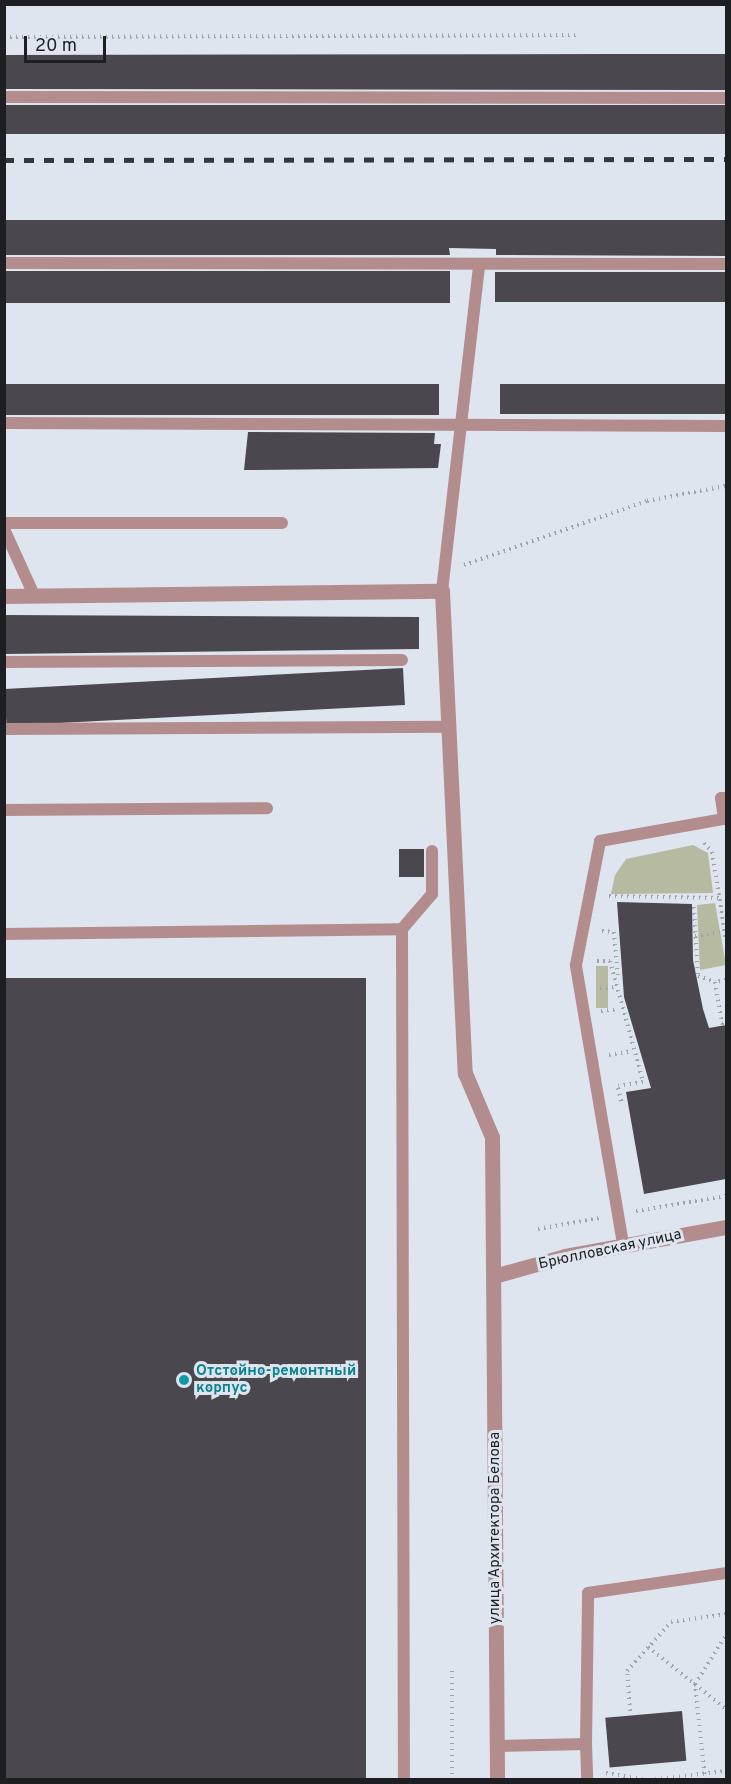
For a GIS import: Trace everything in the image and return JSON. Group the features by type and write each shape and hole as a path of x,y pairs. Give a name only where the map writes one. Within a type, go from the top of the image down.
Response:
{"street":[{"path":"4,596 442,591"},
{"name":"улица Архитектора Белова","path":"442,591 465,1073 492,1137 497,1779"},
{"name":"Брюлловская улица","path":"494,1276 623,1245 726,1227"}],"lane":[{"path":"4,98 726,98"},
{"path":"4,264 726,264"},
{"path":"442,591 479,264"},
{"path":"4,423 460,427 726,426"},
{"path":"4,523 282,522"},
{"path":"4,529 34,595"},
{"path":"4,662 402,660"},
{"path":"4,729 450,727"},
{"path":"623,1245 576,964 600,841 724,819 721,798 726,798"},
{"path":"4,810 267,808"},
{"path":"404,1779 402,929 432,894 432,851"},
{"path":"4,934 402,929"},
{"path":"587,1779 588,1593 726,1573"},
{"path":"496,1746 586,1744"}],"path":[{"path":"4,37 579,34"},
{"path":"444,571 647,501 726,486"},
{"path":"700,841 712,852 726,940"},
{"path":"603,907 608,886"},
{"path":"606,896 719,897"},
{"path":"694,908 698,976 715,981 726,980"},
{"path":"596,941 601,919"},
{"path":"598,931 614,932 618,977"},
{"path":"695,936 725,932"},
{"path":"593,970 594,951"},
{"path":"592,961 610,961 619,1009 643,1082 618,1086"},
{"path":"595,980 602,1022"},
{"path":"715,981 722,1024 726,1023"},
{"path":"597,989 615,987"},
{"path":"601,1011 619,1009"},
{"path":"606,1044 611,1065"},
{"path":"608,1055 632,1051"},
{"path":"615,1076 624,1115"},
{"path":"630,1710 627,1671 671,1622 726,1614"},
{"path":"703,1779 695,1684 726,1635"},
{"path":"648,1647 726,1709"},
{"path":"452,1668 452,1779"},
{"path":"649,1779 726,1771"}],"green space":[{"path":"693,845 708,853 713,893 611,894 615,875 626,859"},
{"path":"715,903 726,965 700,970 697,905"},
{"path":"596,966 608,966 608,1008 596,1008"}],"building":[{"path":"726,54 726,90 4,89 4,55"},
{"path":"4,105 726,105 726,134 4,134"},
{"path":"4,220 726,220 726,256 496,255 496,249 449,248 450,255 4,255"},
{"path":"4,271 450,271 450,303 4,303"},
{"path":"495,272 726,272 726,302 495,302"},
{"path":"4,384 439,384 439,415 4,415"},
{"path":"500,384 726,384 726,414 500,414"},
{"path":"248,432 435,433 434,444 441,444 438,468 244,470"},
{"path":"4,615 419,617 419,649 4,654"},
{"path":"403,668 405,705 6,726 5,689"},
{"path":"399,849 424,849 424,877 399,877"},
{"path":"617,902 692,904 693,960 703,1009 709,1028 726,1025 726,1179 644,1194 626,1092 651,1088 624,997"},
{"name":"Отстойно-ремонтный корпус","path":"4,978 366,978 366,1779 4,1779"},
{"path":"682,1711 686,1761 610,1768 605,1718"}],"railway":[{"path":"4,160 726,159"}],"place":[{"name":"Отстойно-ремонтный корпус","path":"184,1380"}]}
